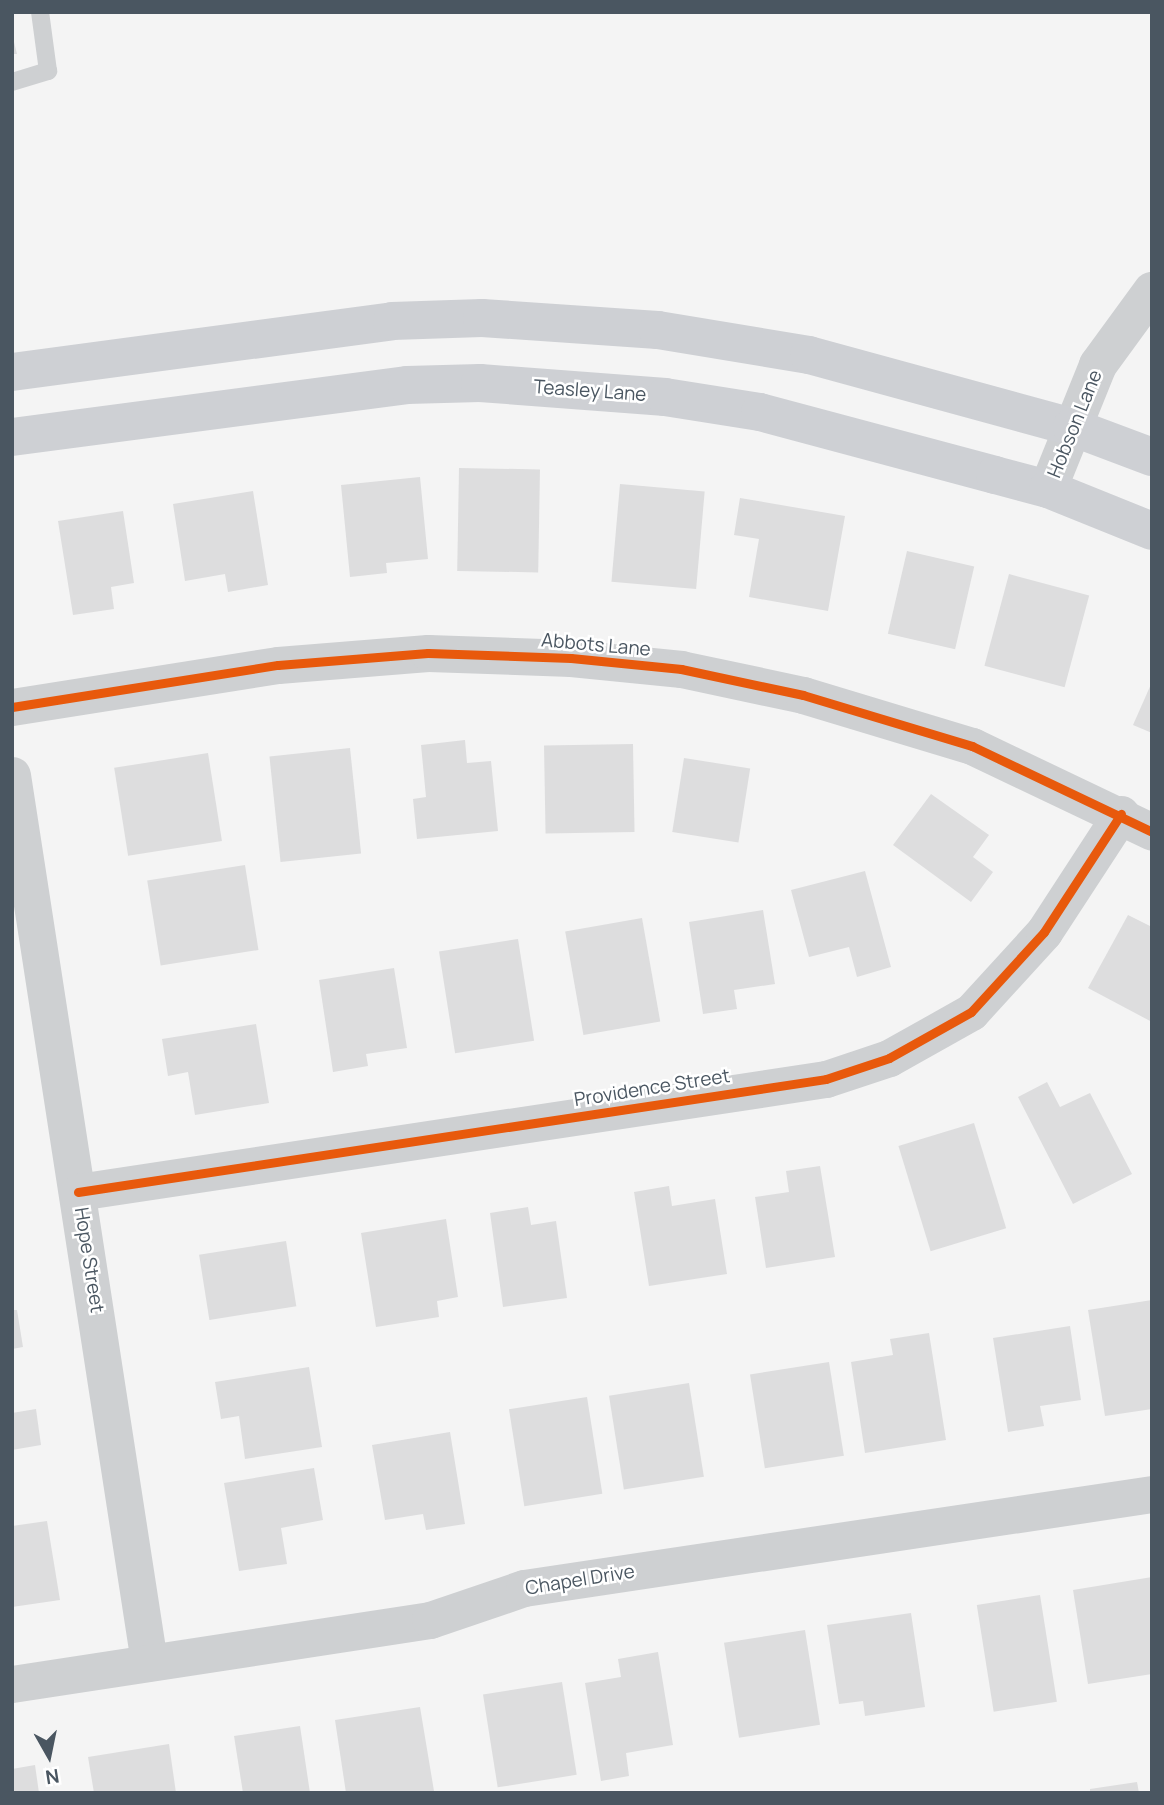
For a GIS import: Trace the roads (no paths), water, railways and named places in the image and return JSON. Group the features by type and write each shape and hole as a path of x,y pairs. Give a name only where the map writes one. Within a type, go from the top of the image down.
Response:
{"main road":[{"path":"12,372 320,328 482,318 658,330 809,355 1072,427 1152,457"},
{"name":"Teasley Lane","path":"12,437 353,390 480,383 664,397 760,412 1048,489 1152,531"}],"street":[{"name":"Hobson Lane","path":"1048,489 1098,365 1152,291"},
{"name":"Abbots Lane","path":"12,707 278,665 428,653 571,658 681,670 803,695 972,746 1121,814 1152,832"},
{"name":"Hope Street","path":"12,775 149,1662"},
{"name":"Providence Street","path":"78,1192 826,1079 889,1058 971,1012 1044,932 1121,814"},
{"name":"Chapel Drive","path":"12,1684 430,1620 524,1588 1152,1494"}],"lane":[{"path":"12,82 48,71 40,12"}]}
